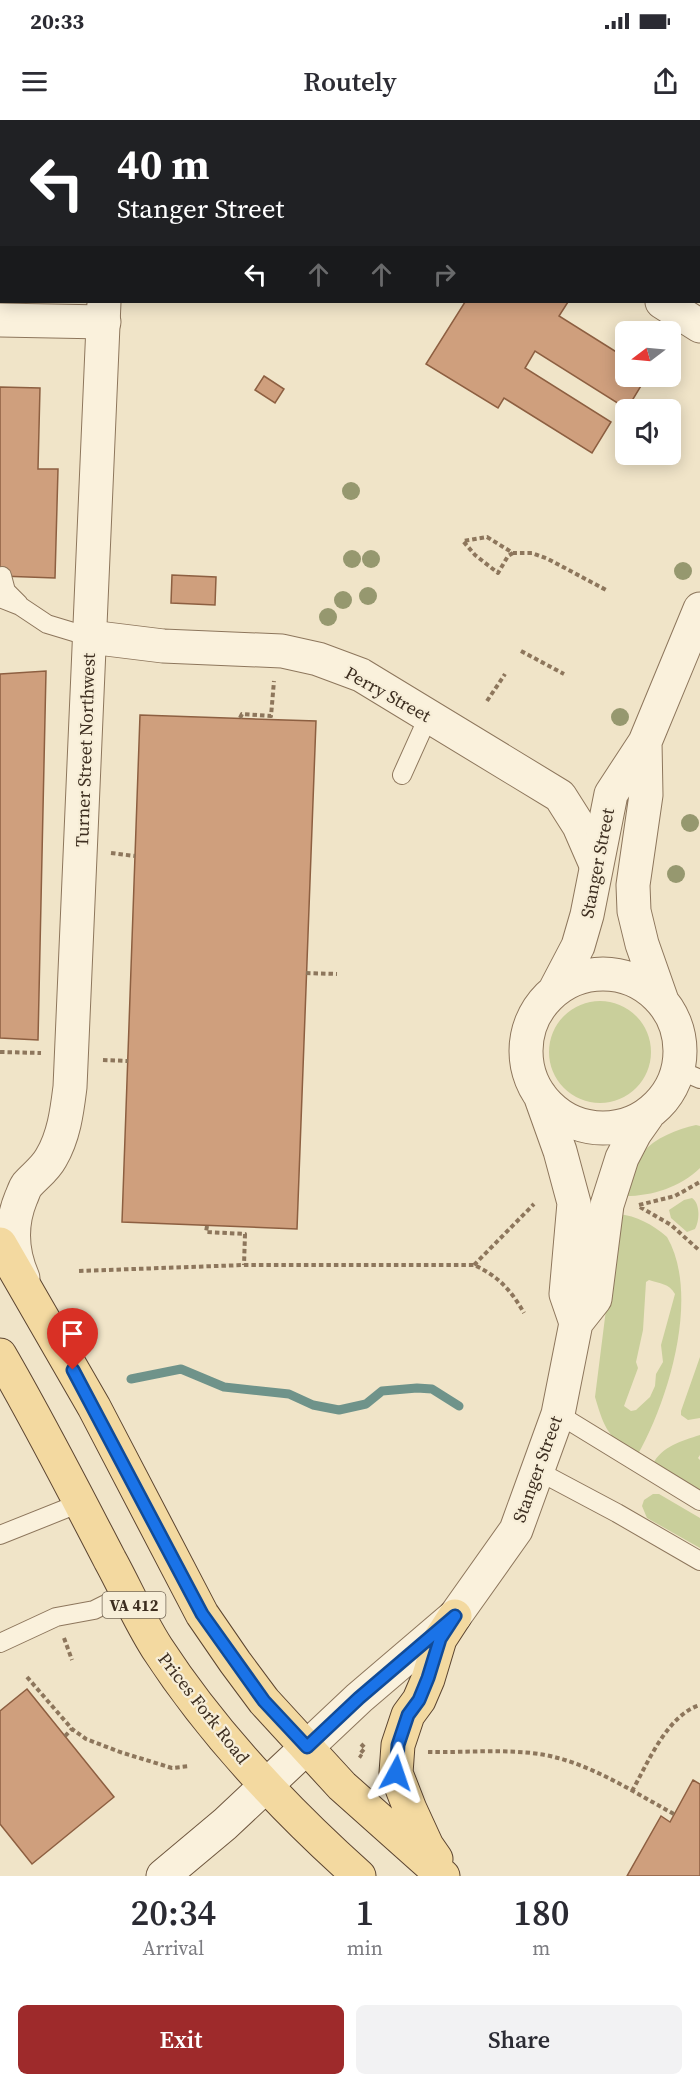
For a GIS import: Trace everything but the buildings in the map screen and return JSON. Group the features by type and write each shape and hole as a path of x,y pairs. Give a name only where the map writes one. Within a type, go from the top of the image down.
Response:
{"main road":[{"name":"VA 412","path":"0,1244 94,1407 202,1614 264,1701 342,1786 443,1876"},
{"name":"Prices Fork Road","path":"0,1355 156,1646 223,1738 308,1830 359,1876"},
{"path":"448,1876 427,1846 396,1773 398,1745 408,1715 419,1700 440,1639 455,1616"}],"street":[{"path":"664,303 700,326"},
{"path":"0,320 104,312"},
{"name":"Turner Street Northwest","path":"30,1294 18,1268 13,1250 13,1230 18,1205 13,1184 36,1178 51,1158 64,1129 70,1087 104,312"},
{"name":"Stanger Street","path":"556,988 578,946 587,915 610,794 645,742 700,609"},
{"name":"Perry Street","path":"90,637 163,646 274,650 318,659 361,675 560,796 579,826 596,865"},
{"name":"Stanger Street","path":"645,742 646,795 633,885 634,911 642,944 662,1001"},
{"path":"560,796 610,794"},
{"path":"538,1090 552,1107 567,1117 598,1127 626,1126 647,1116 662,1102 672,1086 689,1074 662,1001 641,983 611,975 589,975 576,978 556,988 541,1003 531,1020 525,1046 530,1072 560,1151 574,1203 566,1294 576,1323"},
{"name":"Stanger Street","path":"163,1876 225,1824 359,1698 455,1616 516,1530 558,1414 576,1323 595,1299 607,1205 622,1158 647,1116"}],"lane":[{"path":"2,576 6,591 20,606"},
{"path":"0,598 20,606 47,624 90,637"},
{"path":"402,775 429,716"},
{"path":"558,1414 700,1501"},
{"path":"538,1471 700,1561"},
{"path":"0,1535 80,1503"},
{"path":"0,1643 56,1617 94,1610 128,1593"}],"path":[{"path":"513,553 508,556 498,573 475,555 463,541 487,537 513,553 532,554 548,559 608,591"},
{"path":"521,651 564,674"},
{"path":"240,718 242,714 271,716 275,674"},
{"path":"487,701 505,674"},
{"path":"101,851 135,856"},
{"path":"306,973 337,974"},
{"path":"0,1052 48,1053"},
{"path":"100,1059 128,1061"},
{"path":"700,1182 675,1196 636,1206 671,1225 700,1251"},
{"path":"474,1265 534,1204"},
{"path":"207,1226 206,1232 245,1234 244,1264"},
{"path":"79,1271 244,1264 474,1265 503,1282 515,1296 524,1313"},
{"path":"27,1677 72,1729 86,1739 172,1768 190,1766"},
{"path":"632,1791 669,1727 688,1710 700,1705"},
{"path":"65,1736 72,1729"},
{"path":"425,1752 519,1753 557,1757 597,1773 674,1814"}],"green space":[{"path":"600,1001 619,1005 636,1016 647,1033 651,1052 647,1071 636,1088 619,1099 600,1103 581,1099 564,1088 553,1071 549,1052 553,1033 564,1016 581,1005"},
{"path":"696,1125 700,1126 700,1168 683,1181 664,1190 643,1195 621,1196 635,1163 647,1148 667,1135"},
{"path":"692,1198 698,1208 698,1221 695,1229 687,1232 671,1218 669,1210 684,1200"},
{"path":"618,1214 644,1221 667,1237 677,1260 681,1287 681,1316 670,1376 649,1432 637,1456 609,1432 595,1397","holes":["649,1280 667,1286 675,1294 661,1345 663,1362 656,1374 655,1386 650,1397 636,1410 631,1411 624,1406 638,1368 636,1362 643,1330 646,1282"]},
{"path":"700,1357 700,1418 688,1420 681,1415 681,1411"},
{"path":"700,1435 698,1458 700,1460 700,1492 653,1464 667,1448"},
{"path":"653,1494 659,1494 700,1518 700,1548 647,1518 642,1506 644,1500"}],"waterway":[{"path":"131,1379 181,1369 224,1387 289,1394 313,1405 339,1410 366,1404 382,1391 432,1389 459,1406"}],"route":[{"path":"73,1370 202,1614 264,1701 307,1747 359,1698 455,1616 440,1639 419,1700 408,1715 398,1745 396,1773"}]}
